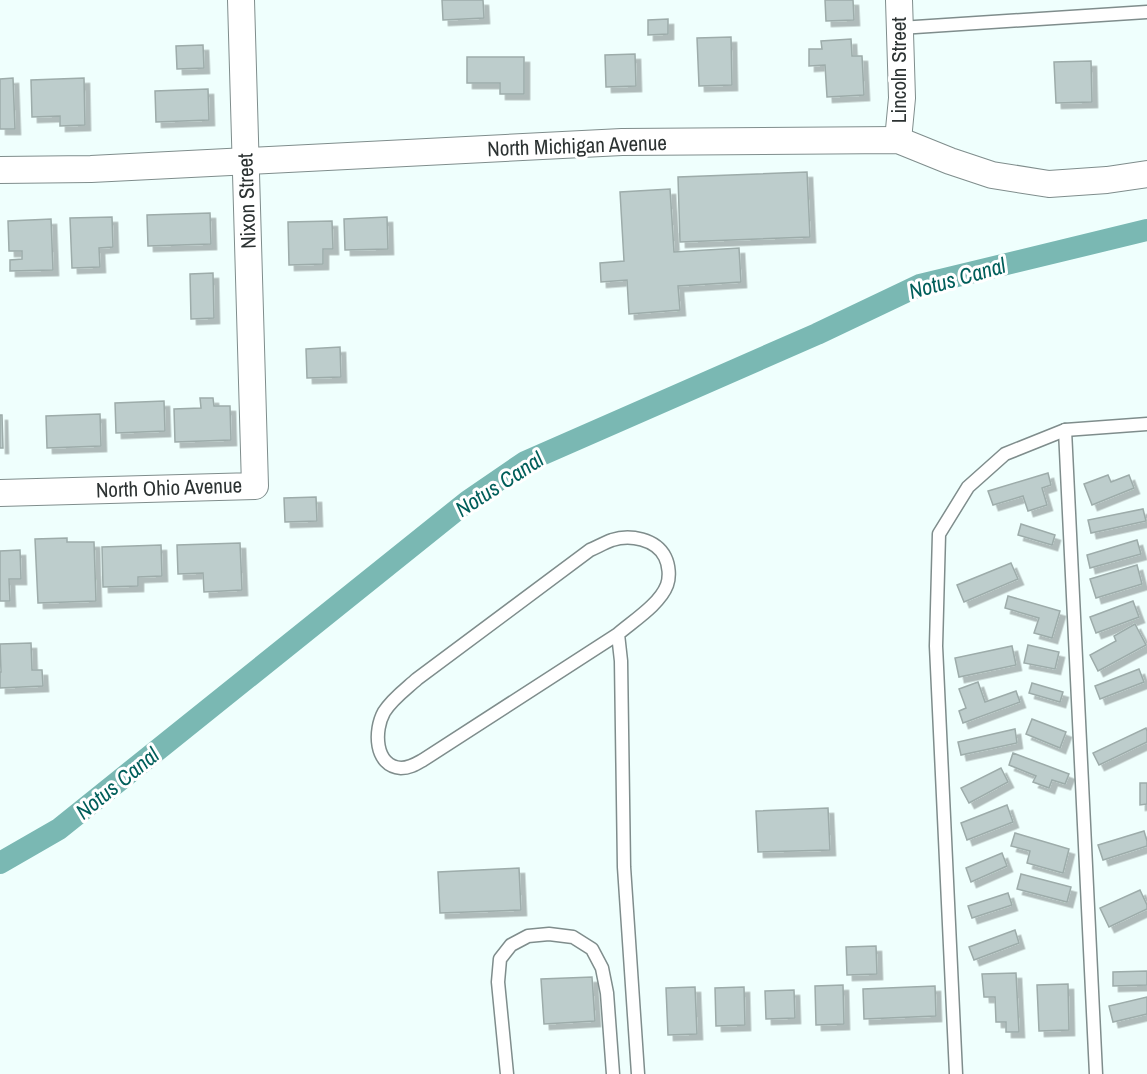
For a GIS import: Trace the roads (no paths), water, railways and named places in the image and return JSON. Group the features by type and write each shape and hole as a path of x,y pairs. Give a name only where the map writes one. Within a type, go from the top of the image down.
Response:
{"street":[{"name":"Nixon Street","path":"241,0 253,402"},
{"name":"Lincoln Street","path":"898,140 902,98 899,0"},
{"name":"North Michigan Avenue","path":"0,170 91,169 622,142 898,140 992,175 1049,184 1107,180 1147,174"},
{"name":"North Ohio Avenue","path":"0,493 255,486 253,402"}],"lane":[{"path":"1114,0 1114,14"},
{"path":"900,28 1147,12"},
{"path":"956,1074 936,646 939,534 968,488 1005,454 1065,430 1147,424"},
{"path":"1065,430 1096,1074"},
{"path":"630,538 647,541 661,550 668,564 668,583 658,600 618,634 411,766 401,768 390,764 381,755 377,741 378,727 384,712 417,679 590,550 613,540 630,538"},
{"path":"618,634 621,661 624,867 638,1074"},
{"path":"507,1074 498,982 500,959 511,945 528,936 549,934 573,937 592,949 602,968 607,993 613,1074"}],"waterway":[{"name":"Notus Canal","path":"0,863 59,829 468,501 525,462 817,334 920,285 1147,230"}]}
